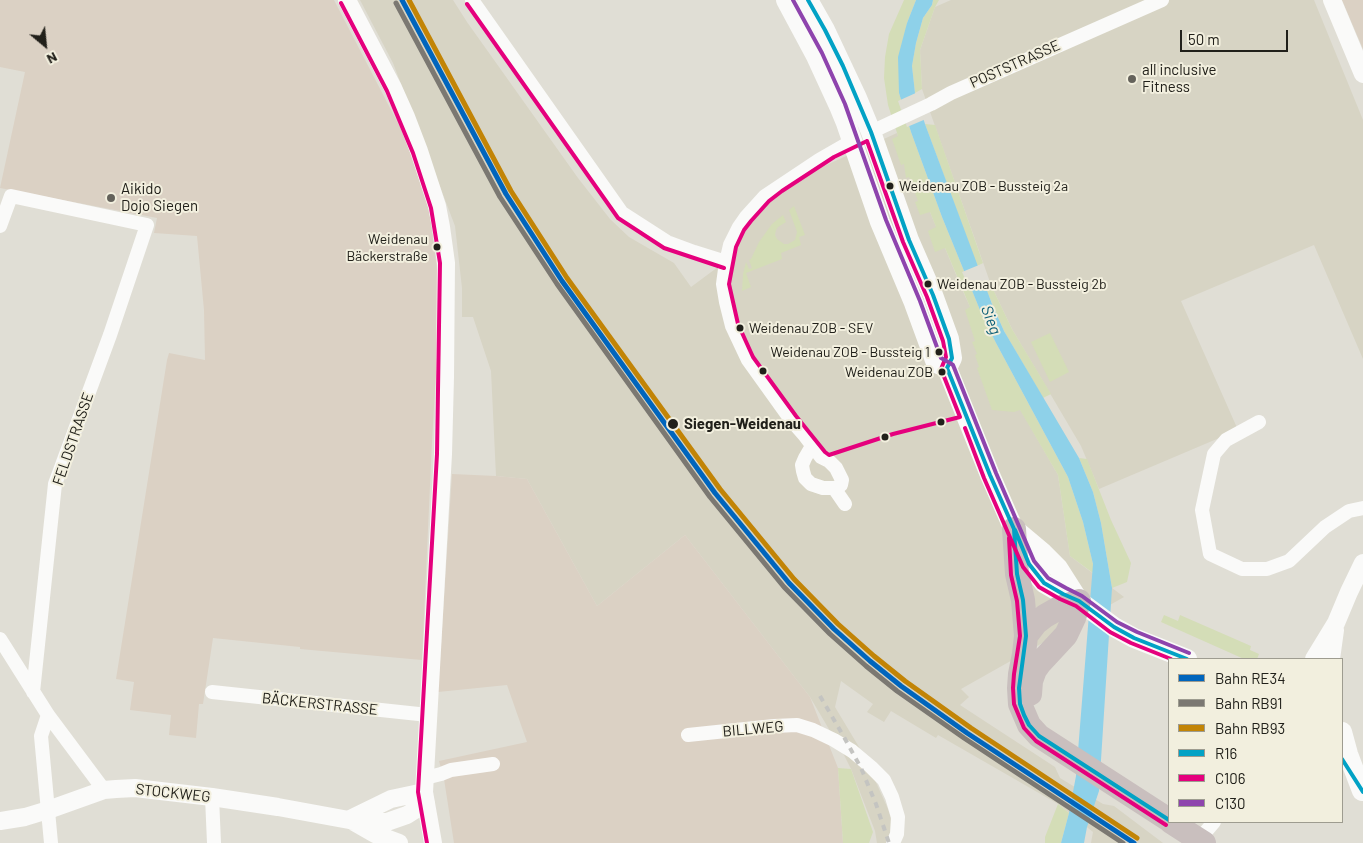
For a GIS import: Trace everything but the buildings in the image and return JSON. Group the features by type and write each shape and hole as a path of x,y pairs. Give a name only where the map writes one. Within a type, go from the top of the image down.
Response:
{"highway":[{"path":"1014,529 1017,574 1035,670 1030,692 1032,705 1043,731 1055,746 1168,820"},
{"path":"1030,651 1066,635 1079,601"},
{"path":"1173,823 1204,843"}],"main road":[{"path":"786,0 831,88 846,123 880,222 914,303 936,363 947,368 986,466 1030,564 1044,583 1062,594 1079,601 1114,628 1184,658"},
{"path":"808,0 843,66 871,132 909,240 933,295 949,339 952,358 947,368"},
{"path":"852,141 871,132"},
{"path":"1343,736 1362,792"},
{"path":"1343,761 1362,792"},
{"path":"1343,778 1362,792"}],"street":[{"path":"347,0 393,88 419,151 437,206 442,227 446,263 443,454 425,791 433,843"},
{"path":"472,0 622,213 667,242 726,262"},
{"name":"POSTSTRASSE","path":"871,132 951,93 1162,0"},
{"path":"1332,0 1363,74"},
{"path":"812,446 802,465 805,478 811,484 817,486 834,488 841,485 842,480 836,468 829,461 821,457 812,446 748,360 732,326 723,284 730,246 746,217 765,196 852,141"},
{"name":"FELDSTRASSE","path":"0,226 11,196 147,225 110,335 55,484 33,692"},
{"path":"1259,422 1226,440 1214,454 1202,510 1210,554 1242,569 1267,569 1289,561 1325,527 1349,511 1363,508"},
{"path":"834,488 845,504"},
{"path":"1315,658 1336,622 1363,563"},
{"path":"1331,658 1336,622"},
{"path":"0,639 48,716 104,790"},
{"name":"BÄCKERSTRASSE","path":"212,692 428,715"},
{"path":"48,716 42,736 51,843"},
{"name":"BILLWEG","path":"688,735 797,725 834,740 852,751 884,780 898,817 897,834 894,843"},
{"path":"349,820 391,800 425,791 441,774 451,770 493,764"},
{"name":"STOCKWEG","path":"0,821 25,817 104,790 135,788 212,796 349,820 399,843"},
{"path":"212,796 214,843"},
{"path":"1196,843 1213,823"}],"shaded area":[{"path":"0,0 334,0 404,135 429,209 437,269 439,320 422,660 300,649 300,647 213,638 203,704 199,704 196,738 169,735 171,715 130,710 134,682 116,679 167,360 169,353 205,360 204,310 197,236 154,233 157,218 0,188 25,72 0,67"},
{"path":"360,0 453,0 578,178 610,219 629,237 674,263 691,287 726,261 744,230 772,198 822,167 897,133 965,296 1011,393 1058,475 1070,556 1124,597 961,689 969,697 960,705 1055,767 1060,778 1103,804 1114,806 1163,843 1091,843 1093,832 1058,804 938,735 936,738 891,711 884,722 867,712 873,704 841,681 835,707 859,747 874,778 888,809 898,843 877,843 875,831 851,769 810,697 685,535 597,606 527,479 496,476 491,371 473,317 462,317 462,288 455,226 393,63"},
{"path":"951,0 1314,0 1363,120 1363,359 1314,245 1181,301 1238,430 1099,489 1081,446 1012,329 991,285 922,89 920,50 935,7"},
{"path":"1342,0 1363,0 1363,49"},
{"path":"452,474 527,479 597,606 685,535 810,697 838,768 843,843 454,843 444,779 439,761 527,742 507,685 438,692"}],"green space":[{"path":"904,0 916,0 907,23 899,93 911,132 942,217 982,315 1068,477 1083,522 1093,564 1093,573 1070,556 1058,475 1020,410 1014,412 992,410 977,368 979,367 975,355 977,354 972,342 975,341 965,310 970,307 945,248 935,252 928,231 936,227 930,212 920,215 915,202 918,201 909,177 906,178 904,164 901,165 892,139 898,136 888,105 884,78 885,57 889,34"},
{"path":"933,0 939,0 920,50 922,89 915,93 912,66 916,43 923,18 932,5"},
{"path":"925,124 935,125 983,263 977,266"},
{"path":"794,206 805,235 799,237 801,245 781,253 782,259 746,273 751,287 742,291 746,262 749,269 752,268 749,260 759,242 772,224 783,215 786,222 778,227 775,235 784,244 795,240 797,232 789,210"},
{"path":"991,285 1012,329 1051,394 1043,398 1004,331 985,287"},
{"path":"1050,333 1069,372 1050,382 1031,342"},
{"path":"1079,458 1087,459 1111,520 1131,563 1127,582 1112,588 1101,523 1093,492"},
{"path":"1164,615 1178,621 1180,615 1251,646 1250,650 1259,654 1257,658 1242,658 1161,622"},
{"path":"838,768 851,769 873,832 869,843 843,843"},
{"path":"1058,804 1069,813 1061,843 1045,843 1045,837"}],"water":[{"name":"Sieg","path":"916,0 933,0 932,5 923,18 912,66 915,93 925,124 992,304 1004,331 1079,458 1093,492 1101,523 1112,588 1099,791 1087,827 1084,843 1061,843 1076,776 1093,564 1083,522 1068,477 982,315 942,217 911,132 899,93 898,57 907,23"}],"pier":[{"path":"918,92 926,119 907,127 898,101"},
{"path":"979,265 986,282 970,289 962,272"}],"railway":[{"path":"820,696 861,768 889,843"}],"rail line":[{"name":"RE34","path":"402,0 506,194 562,281 715,493 789,583 834,629 901,686 967,733 1134,843"},
{"name":"RB93","path":"409,0 511,191 567,278 720,489 794,579 838,624 905,681 971,728 1137,838"},
{"name":"RB91","path":"396,3 500,197 557,284 710,497 784,587 830,634 897,691 964,738 1123,843"}],"transit line":[{"name":"C130","path":"793,0 822,53 845,104 886,220 920,301 941,358 953,365 996,473 1034,561 1048,578 1082,596 1117,622 1189,653"},
{"name":"R16","path":"808,0 843,66 871,132 909,240 933,295 949,339 952,358 947,368 1014,529 1017,574 1023,600 1026,636 1019,688 1020,704 1024,715 1029,725 1039,736 1168,819"},
{"name":"C106","path":"341,3 387,91 413,153 431,208 440,263 437,454 418,792 427,843"},
{"name":"C106","path":"467,4 618,218 664,248 724,268"},
{"name":"C106","path":"867,141 903,242 927,297 943,341 946,357 941,369 960,417 893,434 829,455 796,416 753,357 738,324 729,284 736,247 744,230 769,201 834,157 867,141"},
{"name":"C106","path":"965,428 984,478 1023,567 1039,587 1076,606 1110,632 1131,643 1168,658"},
{"name":"R16","path":"1015,530 1029,564 1044,583 1079,601 1114,627 1134,638 1184,658"},
{"name":"C106","path":"1009,538 1011,575 1017,601 1020,636 1014,674 1014,704 1024,728 1036,741 1166,825"},
{"name":"R16","path":"1343,761 1363,792"}],"place":[{"name":"all inclusive Fitness","path":"1132,79"},
{"name":"Weidenau ZOB - Bussteig 2a","path":"890,186"},
{"name":"Aikido Dojo Siegen","path":"111,198"},
{"name":"Weidenau Bäckerstraße","path":"437,247"},
{"name":"Weidenau ZOB - Bussteig 2b","path":"928,284"},
{"name":"Weidenau ZOB - SEV","path":"740,328"},
{"name":"Weidenau ZOB - Bussteig 1","path":"939,352"},
{"name":"Weidenau ZOB","path":"942,372"},
{"name":"Siegen-Weidenau","path":"673,424"}]}
